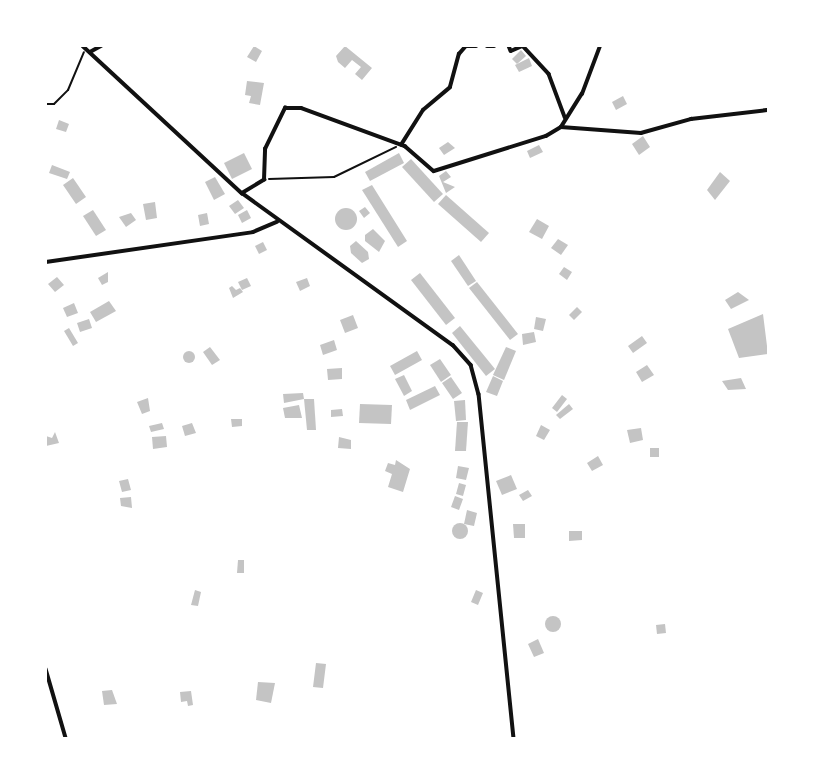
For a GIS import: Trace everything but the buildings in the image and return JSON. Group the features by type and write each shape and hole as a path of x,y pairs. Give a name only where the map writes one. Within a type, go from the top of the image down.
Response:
{"street":[{"path":"86,49 101,46"},
{"path":"401,145 423,110 450,87 459,54 466,46 476,46"},
{"path":"487,46 494,46"},
{"path":"509,46 511,51 522,46 549,74 566,118"},
{"path":"561,127 582,94 600,46"},
{"path":"86,49 242,192 278,221 453,345 471,365 479,394 514,738"},
{"path":"242,192 264,180 265,149 285,108 301,108 401,145 434,171 444,171 561,127 641,133 691,119 768,110"},
{"path":"46,262 253,232 278,221"},
{"path":"46,669 66,738"}],"path":[{"path":"46,104 54,104 68,90 86,49"},
{"path":"264,180 291,175 334,177 401,145"}]}
